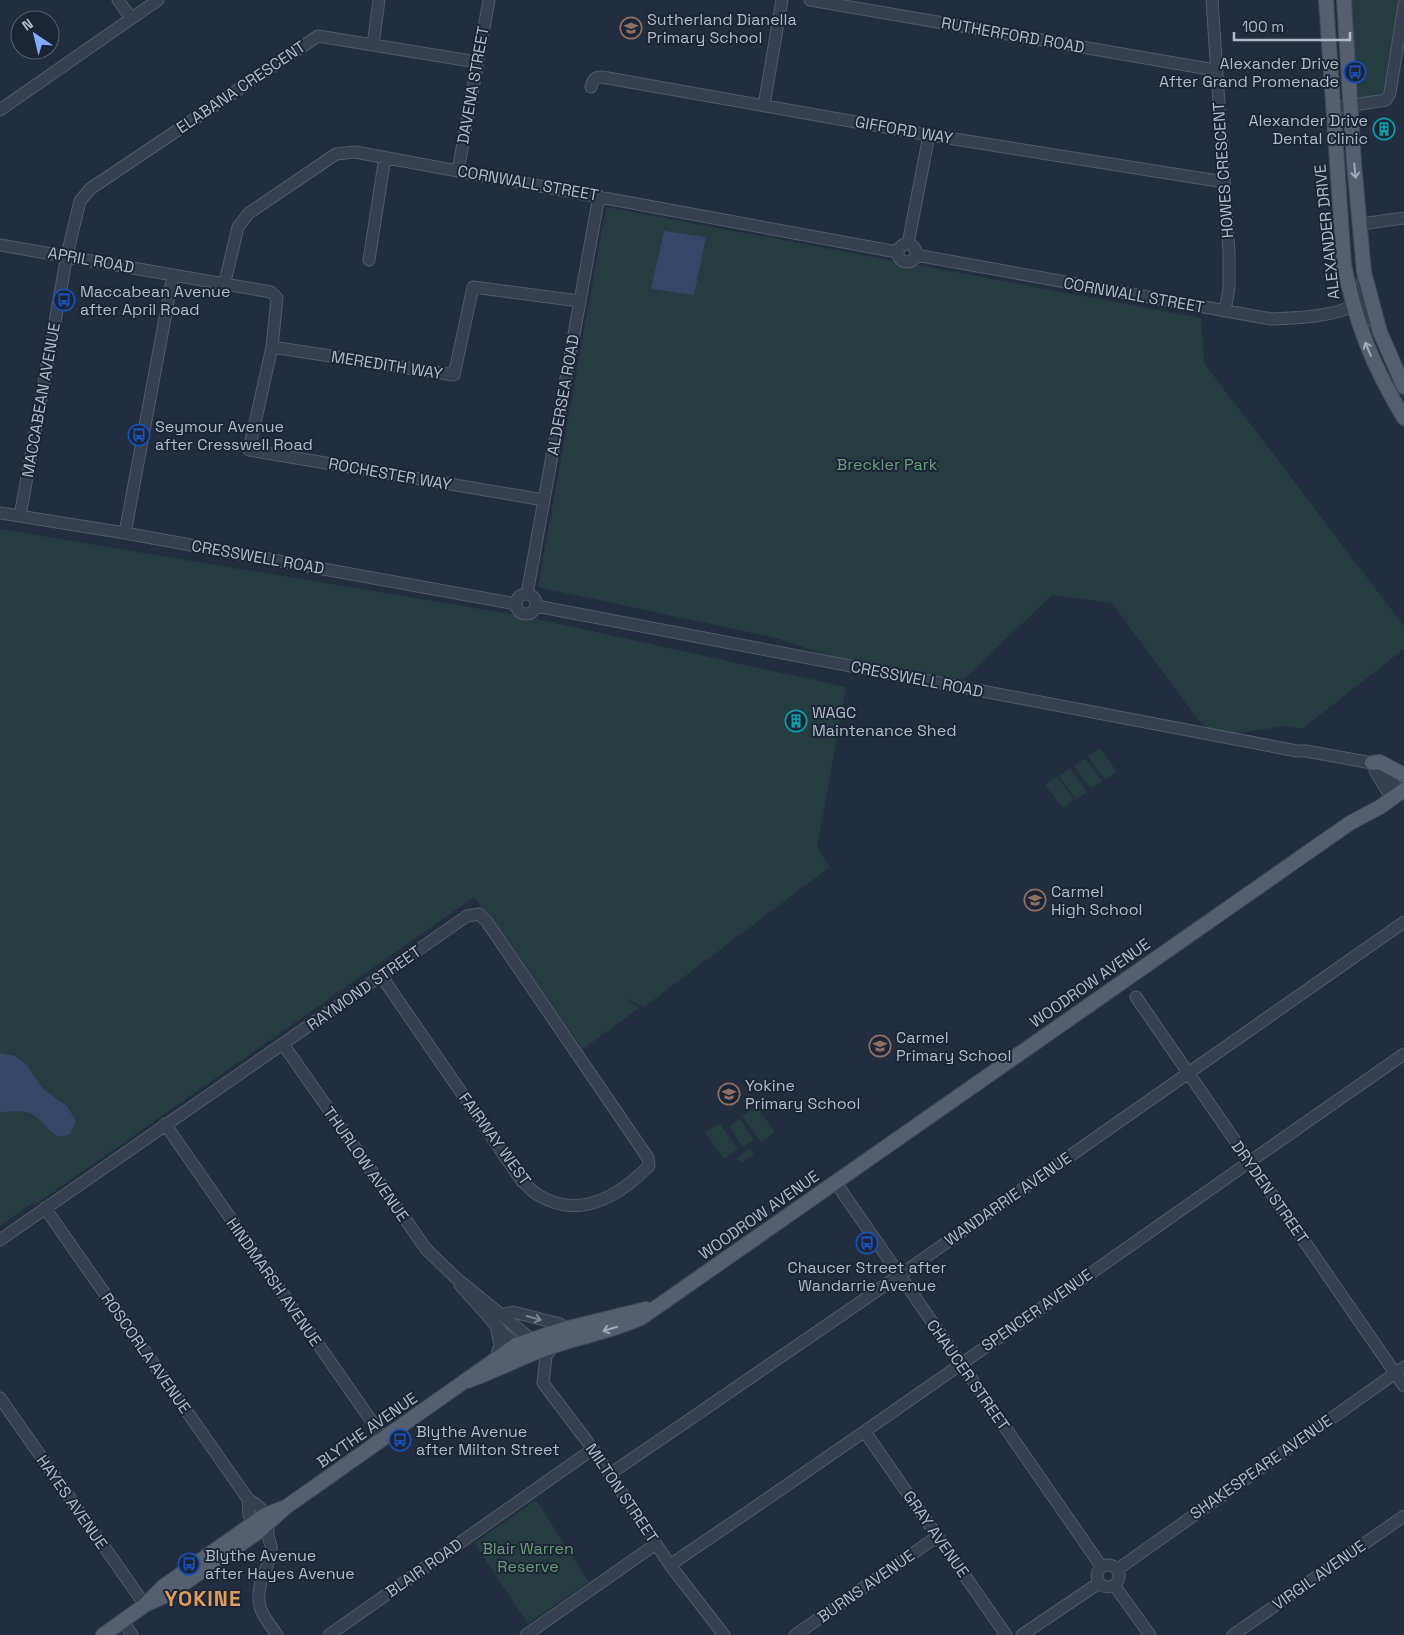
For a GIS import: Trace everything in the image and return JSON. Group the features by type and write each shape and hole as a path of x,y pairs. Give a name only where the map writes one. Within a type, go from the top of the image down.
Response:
{"main road":[{"name":"ALEXANDER DRIVE","path":"1326,0 1344,265 1352,307 1375,365 1404,418"},
{"name":"ALEXANDER DRIVE","path":"1344,0 1364,272 1380,332 1404,387"},
{"path":"1372,763 1380,762 1398,787"},
{"name":"WOODROW AVENUE","path":"553,1346 630,1323 653,1308 836,1183 1350,823 1398,787"},
{"name":"WOODROW AVENUE","path":"564,1329 653,1308"},
{"name":"BLYTHE AVENUE","path":"467,1381 494,1372 564,1329"},
{"name":"BLYTHE AVENUE","path":"103,1635 121,1627 145,1605 169,1594 262,1523 516,1345 553,1346"}],"street":[{"path":"118,0 131,18"},
{"path":"0,110 158,0"},
{"path":"373,45 379,0"},
{"name":"DAVENA STREET","path":"458,171 489,0"},
{"path":"764,105 782,0"},
{"name":"RUTHERFORD ROAD","path":"810,0 1216,70"},
{"name":"HOWES CRESCENT","path":"1212,0 1229,260 1229,288 1225,311"},
{"path":"1334,108 1386,100 1390,92 1404,5"},
{"name":"ELABANA CRESCENT","path":"67,255 80,201 90,189 318,36 477,62"},
{"name":"GIFFORD WAY","path":"591,87 596,77 602,77 929,135 1224,182"},
{"path":"908,244 929,135"},
{"name":"CORNWALL STREET","path":"225,282 238,226 249,213 336,154 355,152 897,252"},
{"path":"369,260 385,157"},
{"name":"ALDERSEA ROAD","path":"527,594 599,196"},
{"path":"1361,224 1404,218"},
{"path":"908,244 915,248 916,255 911,262 905,263 900,260 897,252 902,245 908,244"},
{"name":"APRIL ROAD","path":"0,245 67,255 173,275 225,282 271,292"},
{"name":"MACCABEAN AVENUE","path":"20,516 67,255"},
{"name":"CORNWALL STREET","path":"916,255 1271,319 1311,317 1352,307"},
{"path":"1352,307 1360,304 1364,272"},
{"path":"125,533 173,275"},
{"name":"MEREDITH WAY","path":"272,347 454,375 473,287 579,301"},
{"name":"ROCHESTER WAY","path":"271,292 277,298 272,347 249,450 544,500"},
{"path":"1352,307 1373,319 1380,332"},
{"name":"CRESSWELL ROAD","path":"0,513 125,533 516,604 518,611 525,614 532,612 536,606 1297,751 1315,752 1372,763"},
{"path":"516,604 519,597 527,594 533,597 536,606"},
{"name":"CRESSWELL ROAD","path":"1297,751 1305,757 1366,767 1398,787"},
{"name":"RAYMOND STREET","path":"0,1240 165,1124 382,977 467,916 479,914 487,922 648,1158 650,1166"},
{"name":"WANDARRIE AVENUE","path":"610,1474 900,1275 1404,922"},
{"name":"FAIRWAY WEST","path":"382,977 522,1181 540,1196 559,1204 584,1207 612,1196 650,1166"},
{"name":"DRYDEN STREET","path":"1136,998 1248,1162 1399,1370 1404,1386"},
{"name":"THURLOW AVENUE","path":"283,1044 426,1250 534,1346"},
{"name":"SPENCER AVENUE","path":"670,1565 865,1432 1404,1054"},
{"name":"HINDMARSH AVENUE","path":"165,1124 384,1439"},
{"name":"CHAUCER STREET","path":"836,1183 1101,1566"},
{"name":"ROSCORLA AVENUE","path":"45,1208 248,1499 250,1515 262,1523 272,1547 259,1600 262,1612 277,1635"},
{"name":"THURLOW AVENUE","path":"456,1278 467,1296 516,1345"},
{"path":"501,1315 513,1312 560,1324 564,1329"},
{"path":"496,1326 500,1337 496,1358"},
{"name":"MILTON STREET","path":"553,1346 546,1356 543,1383 593,1449 670,1565 724,1635"},
{"name":"SHAKESPEARE AVENUE","path":"1118,1569 1399,1370"},
{"name":"HAYES AVENUE","path":"0,1398 145,1605"},
{"name":"GRAY AVENUE","path":"865,1432 1006,1635"},
{"name":"BLAIR ROAD","path":"329,1635 593,1449"},
{"name":"VIRGIL AVENUE","path":"1233,1635 1404,1516"},
{"name":"BURNS AVENUE","path":"795,1635 938,1536"},
{"path":"526,1635 656,1544"},
{"path":"1107,1564 1118,1569 1120,1575 1114,1586 1103,1586 1099,1583 1097,1571 1101,1566 1107,1564"},
{"path":"1022,1635 1099,1583"},
{"path":"1114,1586 1150,1635"},
{"path":"121,1627 132,1635"}],"green space":[{"path":"1344,0 1404,0 1390,93 1351,106"},
{"name":"Breckler Park","path":"606,207 1201,318 1204,363 1404,626 1404,649 1302,729 1285,726 1216,736 1198,720 1112,603 1052,595 963,680 837,659 776,638 538,587"},
{"path":"0,529 528,617 846,687 817,848 830,867 644,1007 623,998 639,1008 583,1049 474,897 35,1205 32,1203 0,1226"},
{"path":"1100,748 1117,772 1105,780 1088,756"},
{"path":"1085,758 1102,781 1091,789 1074,766"},
{"path":"1070,768 1087,792 1076,800 1059,776"},
{"path":"1057,777 1074,800 1063,808 1045,785"},
{"path":"756,1106 775,1132 761,1142 742,1116"},
{"path":"740,1119 754,1140 743,1147 729,1126"},
{"path":"719,1123 738,1149 724,1159 705,1133"},
{"path":"750,1148 754,1154 741,1163 737,1158"},
{"name":"Blair Warren Reserve","path":"536,1500 589,1582 528,1624 474,1543"}],"water":[{"path":"664,231 706,237 694,295 651,289"},
{"path":"0,1053 15,1056 26,1064 43,1089 67,1106 76,1121 70,1134 58,1136 36,1117 27,1112 0,1112"}],"place":[{"name":"Sutherland Dianella Primary School","path":"631,28"},
{"name":"Alexander Drive After Grand Promenade","path":"1355,72"},
{"name":"Alexander Drive Dental Clinic","path":"1384,129"},
{"name":"Maccabean Avenue after April Road","path":"64,300"},
{"name":"Seymour Avenue after Cresswell Road","path":"139,435"},
{"name":"WAGC Maintenance Shed","path":"796,721"},
{"name":"Carmel High School","path":"1035,900"},
{"name":"Carmel Primary School","path":"880,1046"},
{"name":"Yokine Primary School","path":"729,1094"},
{"name":"Chaucer Street after Wandarrie Avenue","path":"867,1243"},
{"name":"Blythe Avenue after Milton Street","path":"400,1440"},
{"name":"Blythe Avenue after Hayes Avenue","path":"189,1564"}],"district":[{"name":"YOKINE","path":"203,1598"}]}
